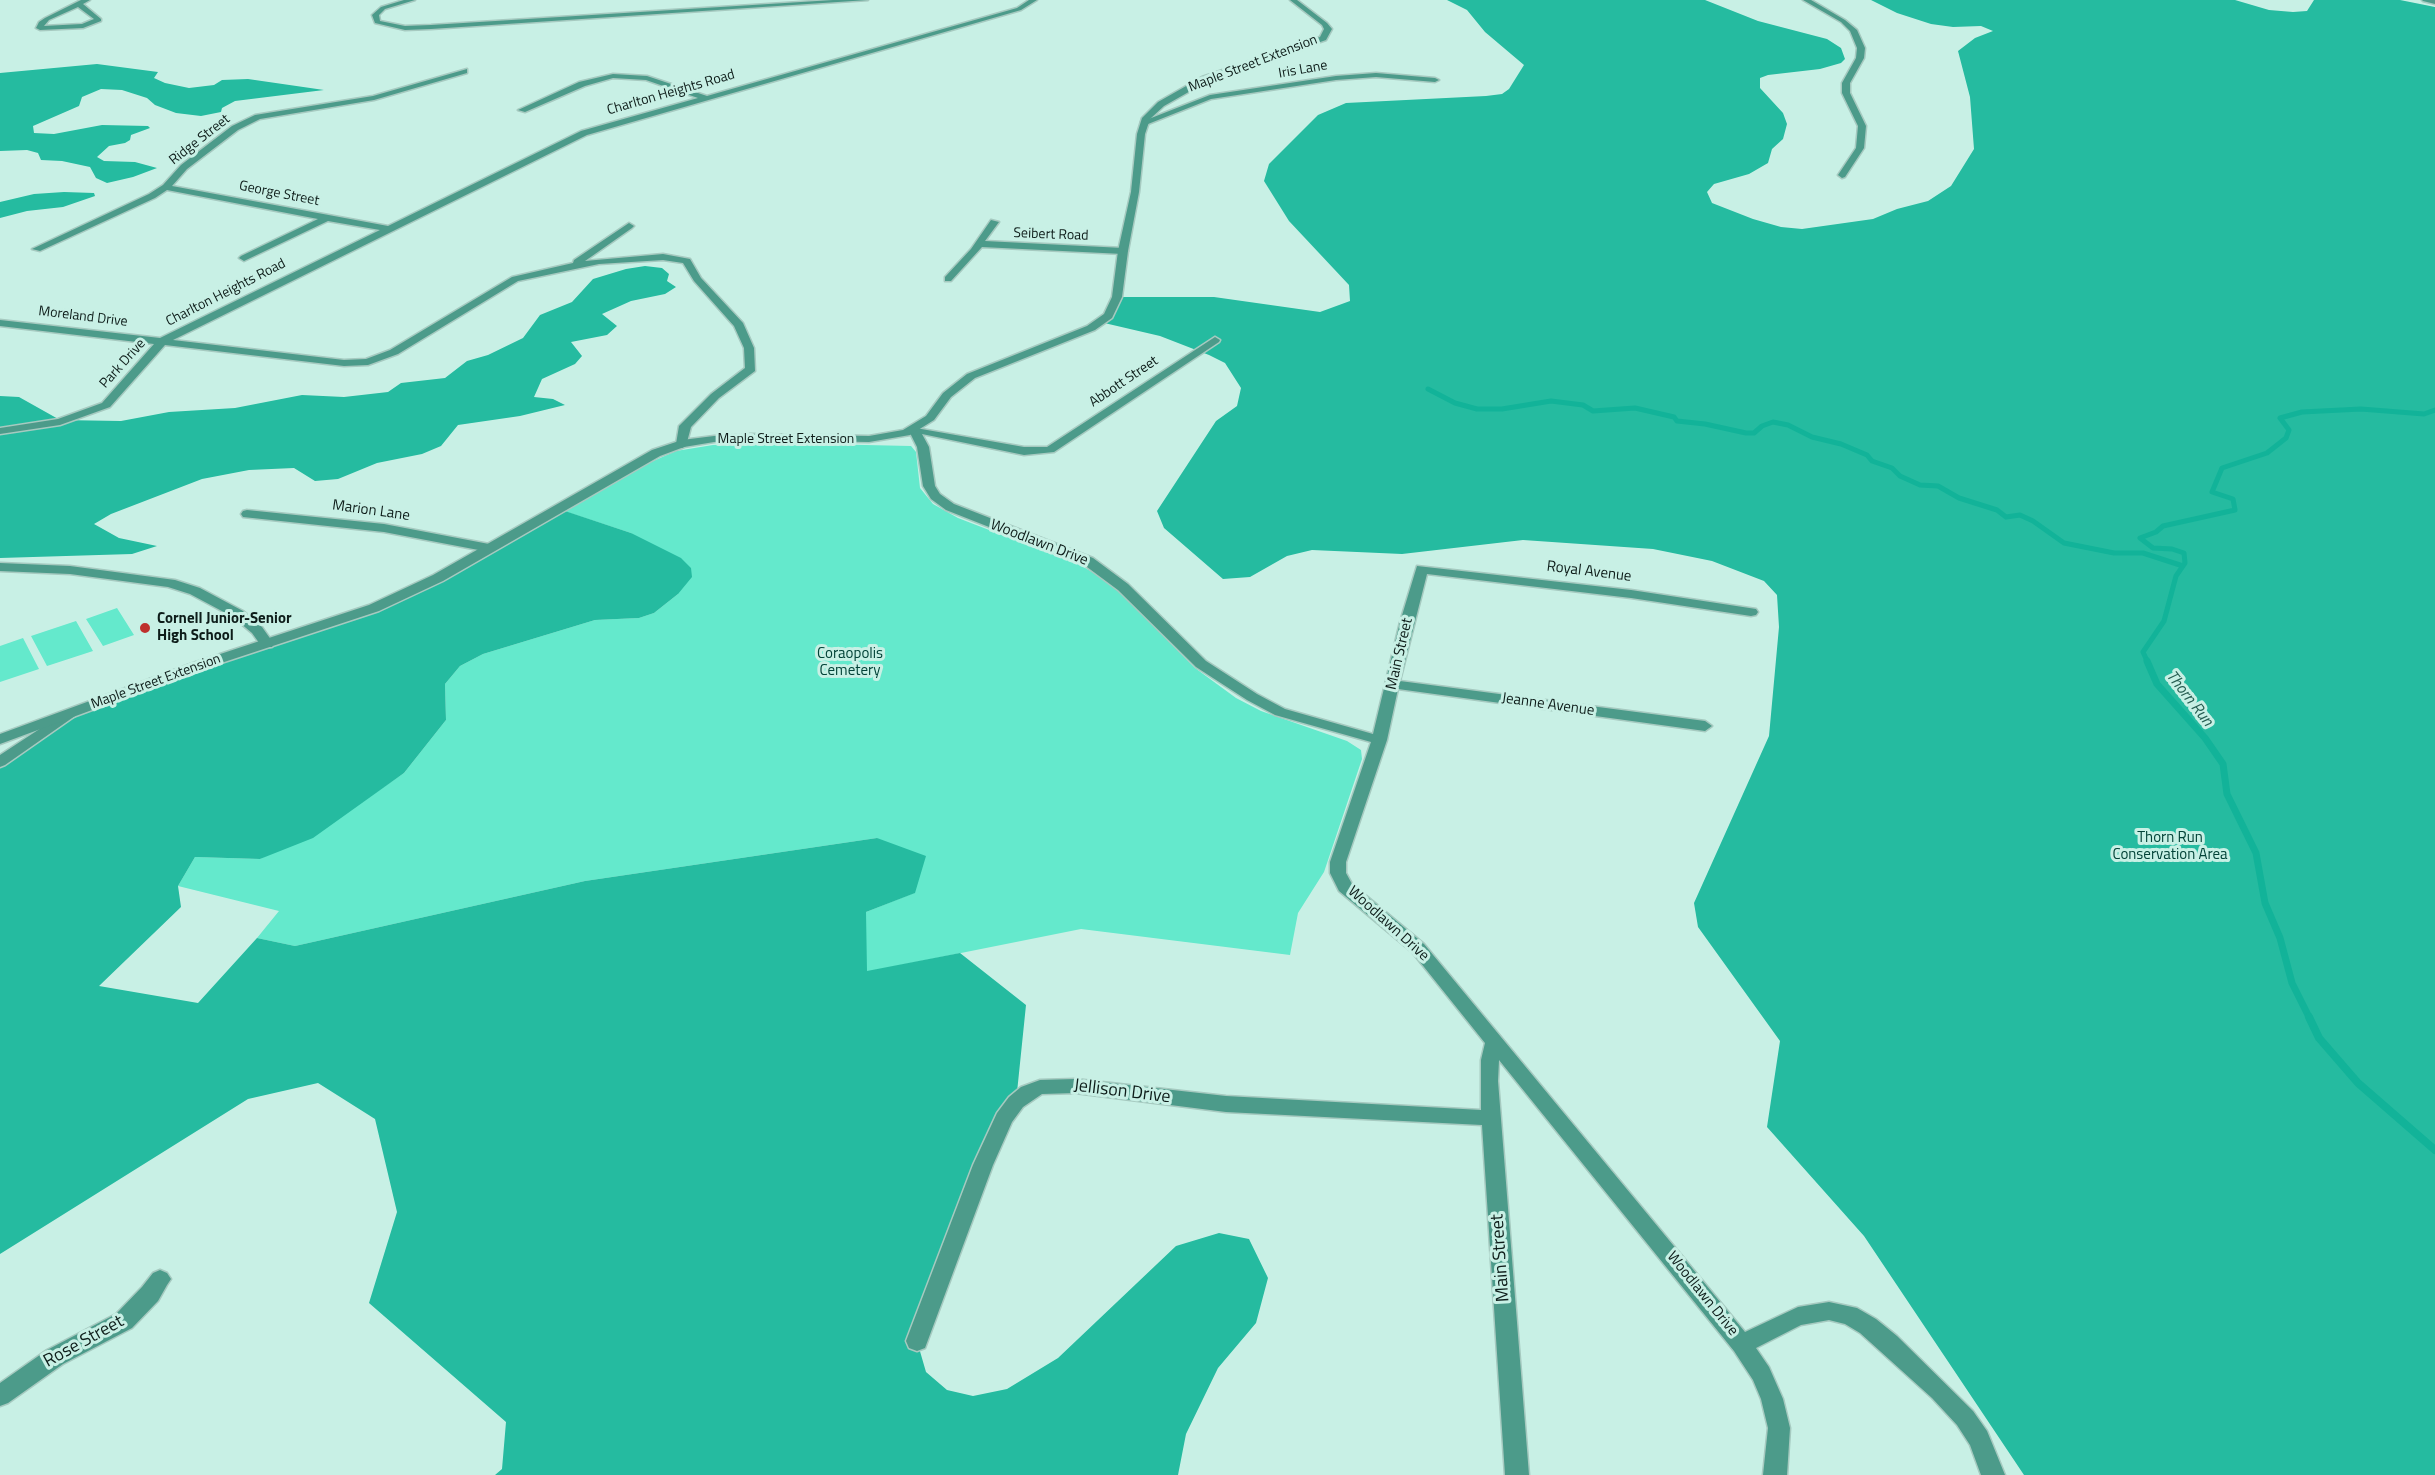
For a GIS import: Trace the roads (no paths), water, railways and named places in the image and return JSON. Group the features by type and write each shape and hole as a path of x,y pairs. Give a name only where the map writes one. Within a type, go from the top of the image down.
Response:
{"street":[{"path":"78,4 99,20 76,27 40,28 41,23 47,19 78,4 87,0"},
{"path":"412,0 383,8 375,15 377,22 405,28 431,27 865,0"},
{"name":"Charlton Heights Road","path":"163,342 584,133 1019,9 1034,0"},
{"name":"Maple Street Extension","path":"0,739 384,604 438,578 630,466 656,453 682,444 750,438 869,439 896,436 914,429 930,418 947,395 970,376 1078,335 1108,316 1117,297 1123,251 1135,195 1144,122 1154,109 1196,83 1323,38 1328,29 1325,24 1293,0"},
{"path":"1806,0 1843,21 1853,30 1861,48 1860,58 1846,84 1846,93 1862,126 1860,148 1842,175"},
{"path":"2425,0 2435,2"},
{"name":"Ridge Street","path":"37,249 152,196 166,187 184,168 235,128 258,117 374,98 464,71"},
{"name":"Iris Lane","path":"1144,122 1210,97 1336,78 1376,75 1435,80"},
{"path":"522,110 582,84 613,76 647,78 706,98"},
{"name":"George Street","path":"166,187 387,229"},
{"path":"243,258 328,217"},
{"name":"Seibert Road","path":"948,279 979,244 994,222"},
{"path":"572,266 629,226"},
{"name":"Seibert Road","path":"979,244 1123,251"},
{"name":"Charlton Heights Road","path":"163,342 344,363 368,362 394,352 516,279 599,261 663,257 687,261 697,279 739,325 749,348 751,369 715,396 685,426 682,444"},
{"name":"Moreland Drive","path":"0,323 163,342"},
{"name":"Abbott Street","path":"914,429 1024,451 1050,450 1215,340"},
{"name":"Park Drive","path":"0,430 60,422 106,405 163,342"},
{"name":"Woodlawn Drive","path":"914,429 923,447 928,486 935,496 950,507 1088,561 1123,587 1201,664 1251,697 1313,723 1379,740 1364,791 1338,862 1338,873 1345,887 1418,948 1742,1344 1761,1374 1774,1407 1779,1428 1775,1475"},
{"name":"Marion Lane","path":"247,513 384,528 489,548"},
{"path":"0,567 70,570 170,583 195,591 238,614 257,630 267,644"},
{"name":"Main Street","path":"1379,740 1422,569"},
{"name":"Royal Avenue","path":"1422,569 1631,594 1751,612"},
{"name":"Jeanne Avenue","path":"1392,684 1705,726"},
{"path":"0,762 70,713"},
{"name":"Main Street","path":"1495,1042 1490,1060 1489,1081 1518,1475"},
{"name":"Jellison Drive","path":"917,1341 983,1165 1004,1118 1016,1102 1028,1092 1040,1087 1075,1086 1226,1104 1492,1118"},
{"name":"Rose Street","path":"0,1396 55,1357 124,1321 150,1294 160,1278"},
{"path":"1742,1344 1798,1316 1829,1311 1849,1315 1868,1326 1905,1357 1965,1418 1979,1439 1993,1475"}],"waterway":[{"path":"1428,389 1455,403 1477,409 1502,409 1551,401 1583,405 1593,411 1635,408 1674,417 1677,421 1705,424 1746,433 1754,433 1762,426 1773,422 1788,425 1812,437 1841,444 1867,455 1872,461 1892,468 1900,476 1920,485 1938,486 1959,498 1997,510 2006,517 2020,515 2033,521 2064,543 2114,553 2143,553 2183,566"},
{"name":"Thorn Run","path":"2183,566 2185,563 2184,553 2172,549 2153,548 2140,538 2156,532 2163,526 2235,510 2233,499 2212,492 2222,468 2267,453 2286,438 2289,430 2280,418 2302,412 2361,409 2424,414 2435,410"},
{"name":"Thorn Run","path":"2148,663 2143,652 2164,621 2176,576 2183,566"},
{"name":"Thorn Run","path":"2147,661 2157,684 2205,738 2223,764 2227,794 2256,853 2265,903 2280,938 2292,983 2309,1017"},
{"name":"Thorn Run","path":"2309,1017 2319,1038 2358,1083 2435,1150"}],"place":[{"name":"Cornell Junior-Senior High School","path":"145,628"}],"park label":[{"name":"Coraopolis Cemetery","path":"850,662"},
{"name":"Thorn Run Conservation Area","path":"2170,846"}]}
